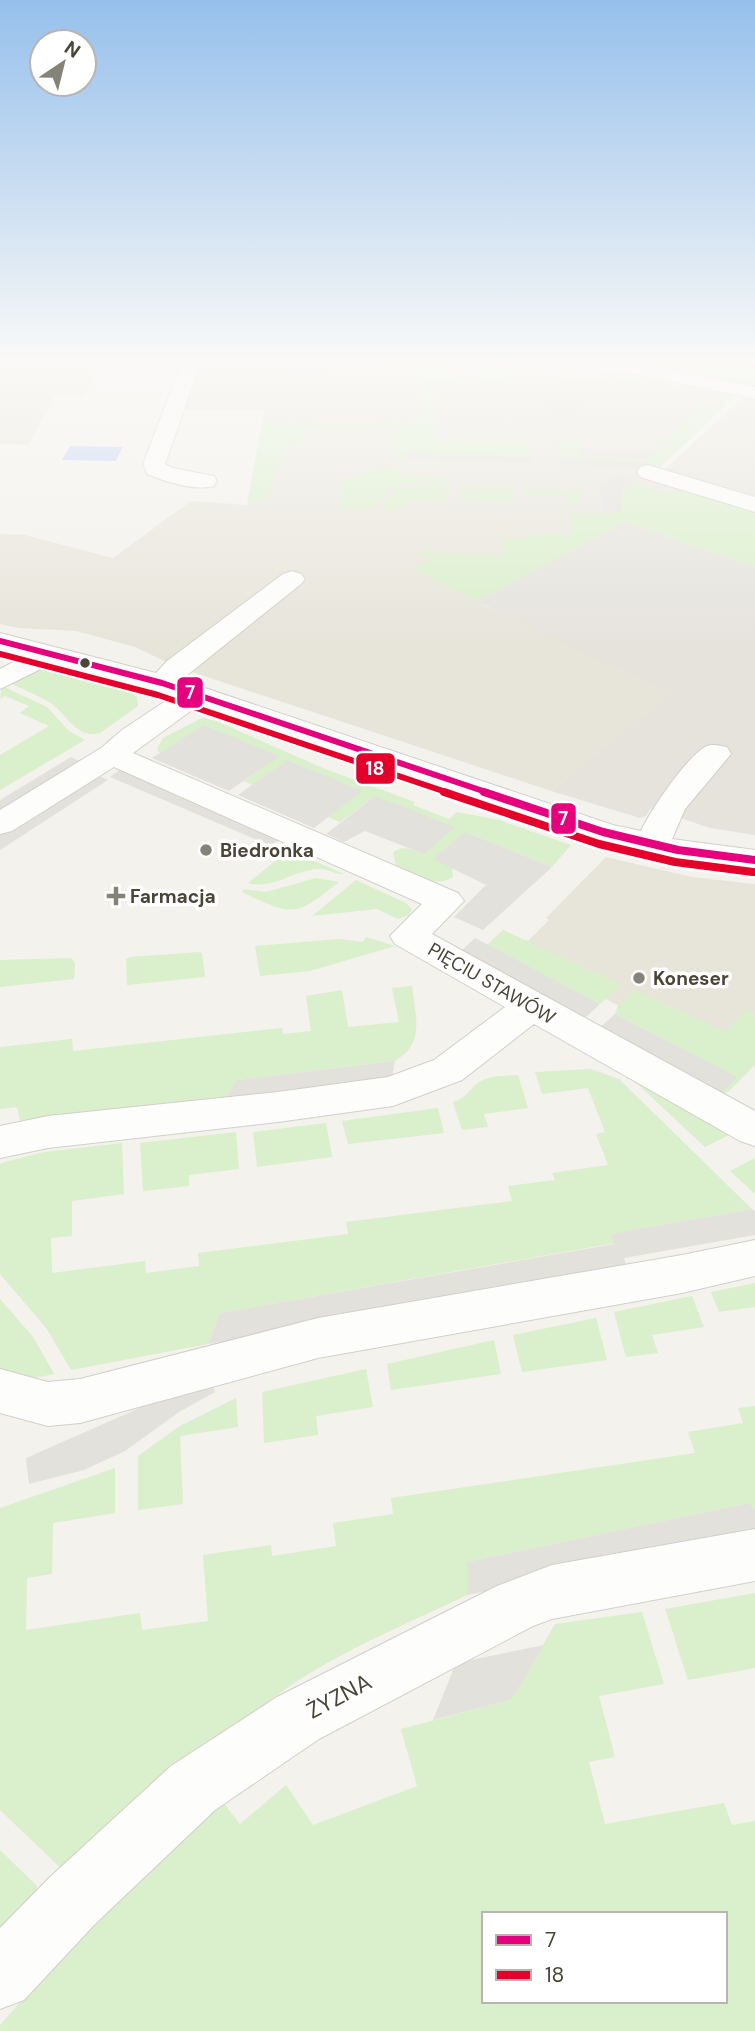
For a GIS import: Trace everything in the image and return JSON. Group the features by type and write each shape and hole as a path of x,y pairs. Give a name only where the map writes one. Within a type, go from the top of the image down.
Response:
{"street":[{"path":"158,454 154,464 155,469 161,473 206,481"},
{"path":"648,472 755,505"},
{"path":"162,683 177,667 292,579"},
{"path":"0,641 162,683 568,821 654,845 755,860"},
{"path":"0,680 52,653"},
{"path":"0,824 112,755 143,729 196,694"},
{"path":"654,845 657,828 665,813 716,754"},
{"name":"PIĘCIU STAWÓW","path":"112,755 446,901 408,936 755,1130"},
{"path":"0,1142 48,1132 278,1107 393,1091 448,1070 531,1006"},
{"path":"0,1391 48,1404 80,1401 318,1338 682,1274 755,1258"},
{"name":"ŻYZNA","path":"0,1976 72,1901 193,1788 298,1718 506,1610 552,1592 755,1555"}],"shaded area":[{"path":"256,454 668,454 643,477 685,491 484,605 674,693 551,791 177,667 135,647 76,631 19,628 0,624 0,534 25,535 113,558 191,501 247,505"},
{"path":"407,454 451,454 531,457 531,463 406,459"},
{"path":"579,454 654,454 651,459"},
{"path":"682,454 755,454 755,498 664,470"},
{"path":"561,458 650,462 641,468 561,465"},
{"path":"619,476 635,482 623,488 622,512 602,512 600,485"},
{"path":"626,522 755,567 755,835 710,828 651,808 646,816 640,818 551,791 673,693 477,601"},
{"path":"204,725 279,756 229,791 152,758"},
{"path":"71,757 84,763 0,815 0,800"},
{"path":"287,760 362,791 314,828 238,795"},
{"path":"121,769 282,837 271,846 110,777"},
{"path":"94,774 108,780 0,850 0,833"},
{"path":"375,796 455,827 424,854 365,831 344,842 326,834"},
{"path":"465,832 552,867 483,930 454,917 486,885 433,859"},
{"path":"606,857 692,877 755,884 755,1056 742,1072 606,999 525,940 528,941 549,920 546,918"},
{"path":"475,938 600,1004 582,1021 457,955"},
{"path":"615,1014 737,1077 720,1095 598,1029"},
{"path":"395,1061 392,1077 225,1098 237,1080"},
{"path":"752,1209 755,1212 755,1235 624,1258 628,1271 208,1344 220,1313 614,1244 611,1234"},
{"path":"210,1377 215,1392 179,1412 125,1451 84,1470 29,1484 26,1458"},
{"path":"749,1503 755,1509 755,1537 467,1595 467,1562"},
{"path":"544,1645 511,1700 433,1720 456,1663"}],"green space":[{"path":"257,454 284,454 267,500 248,500"},
{"path":"393,454 407,454 406,459"},
{"path":"451,454 531,454 531,457"},
{"path":"560,454 580,454 651,459 654,454 674,454 658,469 641,468 649,462 561,458"},
{"path":"400,467 399,475 448,477 447,483 413,482 389,491 372,509 339,508 345,478 358,478 359,473"},
{"path":"635,482 663,492 680,489 755,512 755,567 626,522 477,601 413,569 434,559 414,550 503,557 504,539 529,539 530,533 572,535 570,514 622,512 623,488"},
{"path":"414,485 447,486 445,500 409,499 407,509 380,508 397,489"},
{"path":"459,487 514,488 514,502 459,500"},
{"path":"525,489 583,491 580,503 570,505 569,497 525,495"},
{"path":"40,666 54,667 130,692 137,697 138,706 100,733 84,733 55,706 8,682"},
{"path":"2,686 47,707 69,731 85,740 0,790 0,755 49,726 20,713 29,706 5,696 0,699"},
{"path":"202,718 216,721 325,769 415,802 413,805 449,819 457,812 499,820 571,845 552,867 465,832 434,859 452,868 453,877 439,882 424,879 396,865 393,853 397,850 408,849 424,854 375,796 340,822 328,817 361,791 287,760 252,785 244,781 278,756 204,725 160,753 157,749 163,738"},
{"path":"289,850 344,874 318,869 266,884 248,883"},
{"path":"316,878 339,882 312,902 292,909 272,906 242,892 244,889 266,892"},
{"path":"356,880 406,903 412,910 409,915 398,919 377,909 312,916"},
{"path":"503,930 622,985 600,1004 487,945"},
{"path":"366,937 395,946 310,971 260,976 255,946 339,939 363,942"},
{"path":"202,953 205,977 127,985 126,959 130,957"},
{"path":"71,958 75,963 74,979 0,987 0,960"},
{"path":"412,986 416,1018 415,1037 405,1054 395,1061 237,1080 225,1098 20,1121 17,1107 0,1109 0,1047 72,1039 73,1051 282,1028 283,1034 311,1031 306,996 342,990 348,1027 399,1022 392,988"},
{"path":"635,990 726,1032 745,1009 755,1014 755,1065 728,1092 720,1095 736,1077 615,1014 618,1006"},
{"path":"591,1069 619,1079 752,1209 612,1234 615,1243 220,1313 208,1344 71,1370 47,1329 0,1274 0,1164 5,1162 44,1152 122,1143 124,1194 72,1201 72,1236 51,1238 52,1273 145,1261 146,1273 199,1266 198,1253 348,1234 346,1222 512,1201 508,1186 555,1180 552,1173 608,1165 596,1134 605,1132 588,1088 542,1094 535,1072"},
{"path":"518,1075 528,1108 484,1114 488,1127 462,1130 453,1102 461,1099 483,1080"},
{"path":"630,1077 735,1132 705,1147"},
{"path":"438,1108 444,1133 348,1144 342,1121"},
{"path":"326,1123 332,1157 257,1167 253,1132"},
{"path":"236,1132 239,1169 189,1175 189,1186 143,1191 140,1143"},
{"path":"755,1158 755,1194 730,1171"},
{"path":"755,1283 755,1307 719,1312 711,1292"},
{"path":"692,1296 704,1327 652,1335 658,1353 626,1357 614,1312"},
{"path":"0,1299 33,1337 54,1374 30,1379 0,1373"},
{"path":"596,1318 607,1360 522,1372 513,1335"},
{"path":"494,1340 501,1374 391,1390 387,1364"},
{"path":"366,1369 373,1407 316,1416 318,1435 264,1443 262,1392"},
{"path":"236,1398 238,1427 180,1436 183,1504 138,1510 138,1456 180,1426"},
{"path":"755,1406 755,1509 749,1503 467,1562 467,1595 352,1650 287,1688 202,1755 68,1875 0,1810 0,1508 115,1468 115,1513 53,1523 52,1574 27,1578 26,1630 140,1613 142,1630 208,1621 203,1555 271,1545 272,1556 336,1546 333,1523 393,1514 391,1498 695,1453 688,1432 743,1423 738,1408"},
{"path":"755,1593 755,1668 688,1680 665,1609"},
{"path":"642,1612 664,1684 599,1696 615,1757 589,1762 605,1824 724,1803 732,1825 755,1821 755,2031 0,2031 0,2025 70,1946 221,1800 240,1824 286,1785 313,1825 417,1786 401,1729 511,1700 555,1624"},
{"path":"0,1850 37,1886 36,1896 0,1936"}],"water":[{"path":"66,454 120,454 116,461 62,460"}],"transit line":[{"name":"7","path":"0,641 162,683 603,832 678,850 755,860"},
{"name":"18","path":"0,654 158,695 599,844 675,862 753,872"}],"place":[{"name":"Biedronka","path":"206,850"},
{"name":"Farmacja","path":"116,896"},
{"name":"Koneser","path":"639,978"}]}
